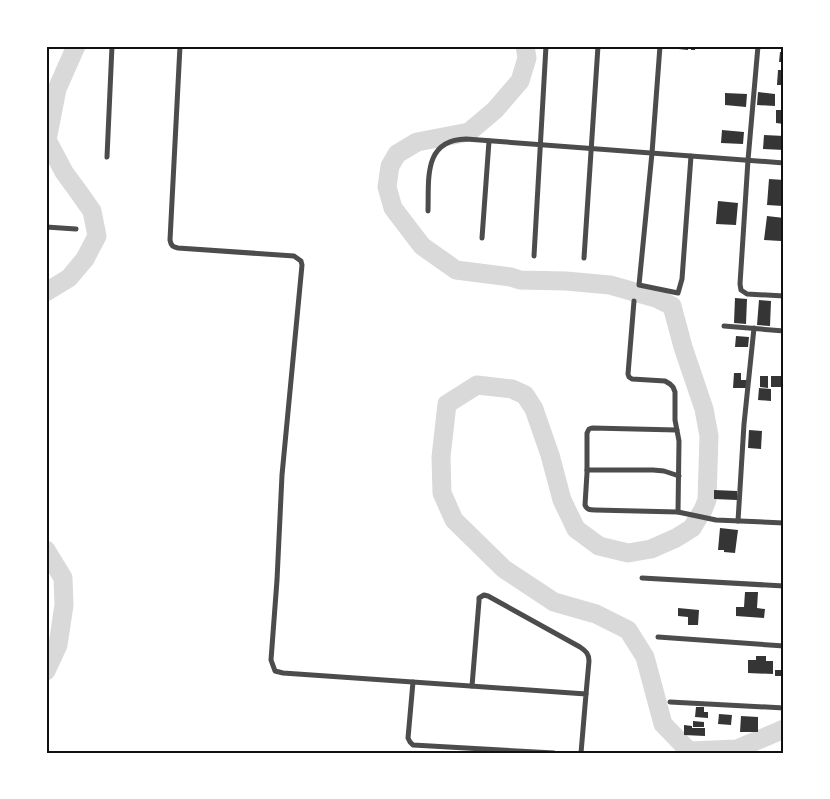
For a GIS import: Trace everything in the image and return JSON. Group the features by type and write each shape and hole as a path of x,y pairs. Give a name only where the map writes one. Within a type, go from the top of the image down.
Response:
{"street":[{"path":"107,157 112,46"},
{"path":"180,46 171,244 173,247 178,248 294,256 301,260 302,265 282,475 271,660 275,670 283,674 586,694"},
{"path":"534,256 546,46"},
{"path":"584,258 598,46"},
{"path":"660,46 639,285 678,293 682,279 692,156"},
{"path":"758,46 740,284 741,290 746,294 784,296"},
{"path":"428,211 432,160 437,150 444,144 456,139 784,162"},
{"path":"482,238 488,140"},
{"path":"46,227 76,229"},
{"path":"634,301 629,377 635,380 666,382 674,387 674,420 679,441 678,512"},
{"path":"724,326 784,331"},
{"path":"738,521 744,424 754,328"},
{"path":"677,430 589,428 586,433 586,508 589,510 678,512 707,519 784,523"},
{"path":"586,470 653,470 679,476"},
{"path":"642,578 784,586"},
{"path":"472,686 479,598 484,595 586,651 589,656 589,662 581,753"},
{"path":"658,637 784,646"},
{"path":"414,682 408,738 413,745 554,753"},
{"path":"670,702 784,708"}],"building":[{"path":"669,46 688,46 688,50 669,48"},
{"path":"691,46 708,46 707,49 695,48 695,50 691,50"},
{"path":"780,52 784,52 784,62 779,62"},
{"path":"778,70 784,70 784,85 777,85"},
{"path":"758,92 775,94 775,106 757,105"},
{"path":"725,93 747,94 746,107 725,105"},
{"path":"776,110 784,110 784,124 776,123"},
{"path":"722,130 744,132 743,144 721,143"},
{"path":"764,135 784,136 784,150 763,149"},
{"path":"769,179 784,180 783,206 767,205"},
{"path":"718,201 738,203 736,225 716,224"},
{"path":"767,216 784,218 781,241 764,240"},
{"path":"735,298 747,299 746,324 734,323"},
{"path":"759,300 771,301 770,326 757,325"},
{"path":"736,336 749,337 748,347 735,347"},
{"path":"734,373 741,373 741,380 747,380 747,388 733,388"},
{"path":"760,376 768,376 768,388 760,387"},
{"path":"771,376 782,376 781,387 771,387"},
{"path":"759,388 771,389 771,401 758,400"},
{"path":"781,409 784,409 784,422 781,422"},
{"path":"749,430 762,431 761,449 748,448"},
{"path":"714,490 737,491 737,500 714,499"},
{"path":"720,528 738,530 735,553 718,550"},
{"path":"745,592 758,592 757,608 765,609 764,618 736,616 736,607 744,607"},
{"path":"678,608 699,610 698,625 688,625 688,617 678,616"},
{"path":"756,656 766,656 766,661 773,661 773,674 748,673 748,660 756,660"},
{"path":"775,670 781,670 781,676 775,676"},
{"path":"696,707 704,707 704,712 708,712 708,718 695,717"},
{"path":"719,714 732,715 731,725 718,724"},
{"path":"741,716 758,717 758,732 740,732"},
{"path":"693,721 704,722 704,727 693,727"},
{"path":"684,725 692,726 692,728 705,728 705,736 684,735"}],"waterway":[{"path":"46,292 69,278 85,259 97,236 92,211 64,172 47,140 57,89 76,46"},
{"path":"525,46 527,58 520,81 495,110 469,132 417,142 397,154 390,166 387,187 393,208 422,246 456,270 511,277 520,280 566,281 610,285 656,298 672,306 683,347 704,409 709,436 707,500 692,528 676,538 651,549 628,553 599,546 576,529 562,500 550,455 534,409 525,395 512,389 477,385 447,404 441,457 442,493 454,520 504,569 554,602 596,614 628,630 645,657 663,724 689,751 737,749 784,729"},
{"path":"46,550 63,578 64,605 58,645 46,671"}]}
